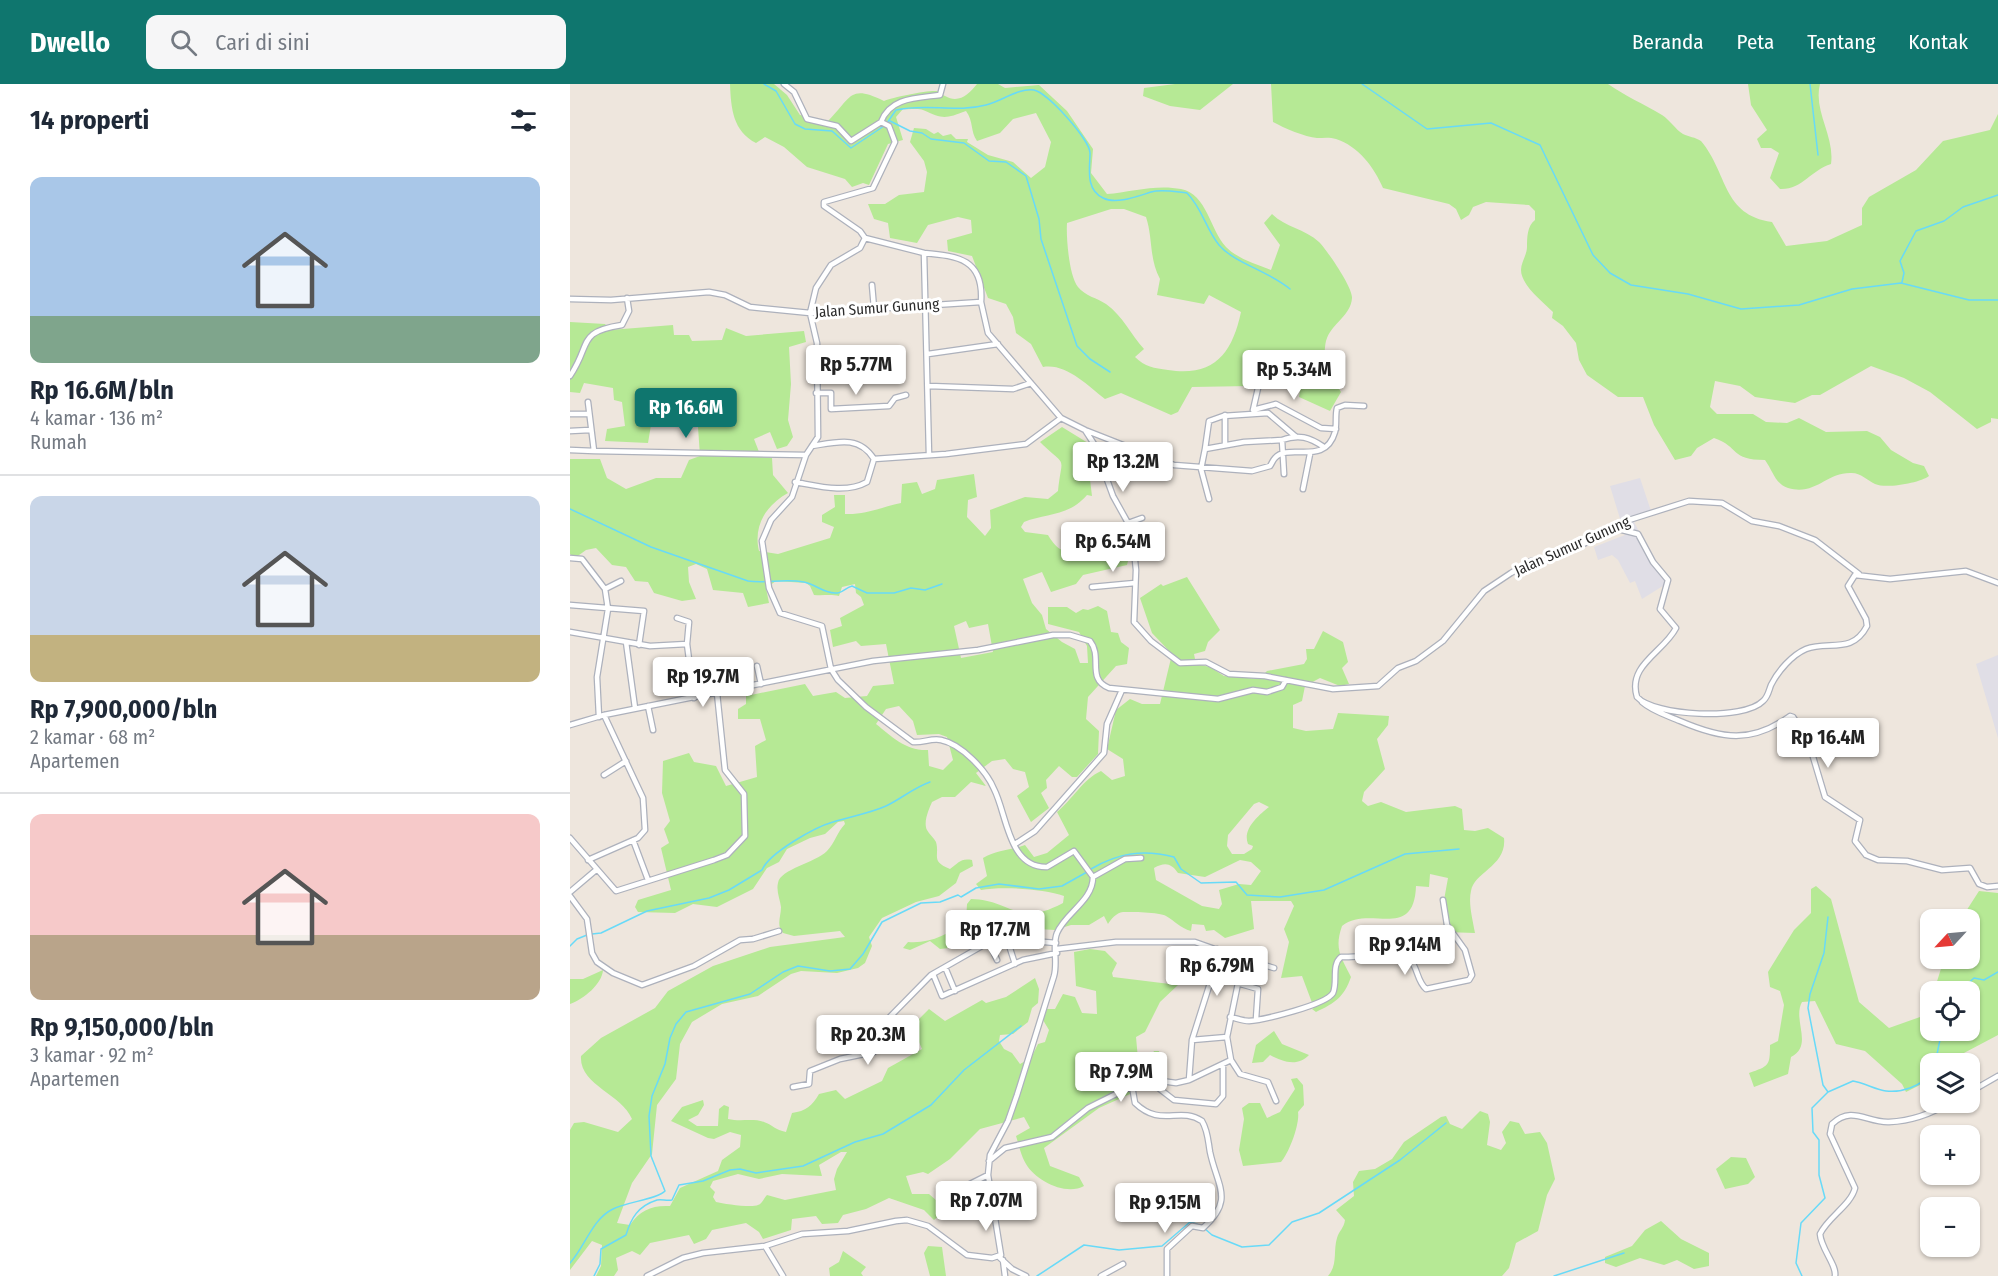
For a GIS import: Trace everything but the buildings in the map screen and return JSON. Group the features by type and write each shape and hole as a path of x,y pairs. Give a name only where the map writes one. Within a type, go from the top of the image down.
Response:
{"street":[{"path":"784,84 794,92 807,119 837,126 851,141 885,123"},
{"path":"943,84 940,95 901,101 884,115 894,146 873,188 824,202 825,206 860,231 865,238 924,253 951,255 966,260 977,277 984,325 1061,418 1085,430 1174,465 1201,469 1252,471 1270,466 1275,457 1284,453 1310,454 1324,447 1336,429 1337,408 1345,405 1364,406"},
{"path":"865,238 860,248 831,264 816,288 810,313 817,343 818,433 795,482 792,497 776,513 763,534 762,553 769,588 782,615 822,626 831,669 849,692 909,740 918,743 933,739 943,740 969,757 994,789 1003,819 1024,859 1033,865 1047,867 1072,851 1091,873 1090,889 1057,932 1057,968 1017,1095 989,1161 988,1175 1005,1276"},
{"path":"924,253 929,455"},
{"path":"872,285 874,308"},
{"name":"Jalan Sumur Gunung","path":"570,299 627,298 709,292 725,295 750,307 810,313 981,302"},
{"path":"570,376 583,353 585,340 590,335 598,329 622,325 629,310 627,298"},
{"path":"928,354 998,344"},
{"path":"1253,411 1261,375"},
{"path":"929,386 1013,389 1031,383"},
{"path":"816,393 831,393 831,409 889,406 895,398 906,395"},
{"path":"588,402 594,451"},
{"path":"1209,499 1201,469 1209,421 1225,415 1253,411 1276,404 1321,428 1336,429"},
{"path":"1253,411 1268,412 1295,435 1324,447"},
{"path":"570,414 588,414"},
{"path":"1225,415 1225,445"},
{"path":"874,459 1026,444 1061,418"},
{"path":"570,430 590,430"},
{"name":"Jalan Sumur Gunung","path":"1085,430 1094,444 1113,496 1128,523 1135,558 1134,622 1171,658 1180,663 1206,662 1229,674 1253,674 1333,689 1378,686 1391,674 1416,661 1443,641 1484,591 1511,573 1531,561 1546,560 1618,529 1629,520 1679,503 1715,501 1752,521 1779,526 1815,540 1859,574"},
{"path":"1205,449 1282,440 1295,435"},
{"path":"1094,444 1101,436"},
{"path":"1282,440 1284,474"},
{"path":"795,482 844,488 861,485 871,474 874,459 867,447 860,443 812,446"},
{"path":"570,450 806,455"},
{"path":"1303,489 1310,454"},
{"path":"1128,523 1142,518"},
{"path":"1618,529 1638,534 1653,562 1668,580 1660,609 1676,628 1638,674 1635,689 1639,700 1650,709 1694,727 1727,736 1757,734 1770,730 1790,716 1793,717 1808,740 1825,797 1860,820 1855,842 1866,855 1878,860 1907,861 1942,870 1968,867 1983,887 1998,886"},
{"path":"570,558 582,559 605,589 608,609 597,677 601,716 644,800 644,832 633,840 588,860"},
{"path":"1639,700 1667,708 1721,716 1753,708 1763,702 1775,678 1802,651 1842,645 1866,629 1866,619 1848,590 1852,577 1859,574 1890,579 1966,571 1998,583"},
{"path":"605,589 621,580"},
{"path":"1092,587 1135,583"},
{"path":"570,604 645,612 639,645"},
{"path":"677,618 688,622 687,644 694,698"},
{"path":"570,632 639,645 687,644"},
{"path":"570,724 635,708 717,693 735,687 873,661 978,650 1053,635 1070,635 1093,644 1096,677 1100,683 1122,690 1167,692 1218,699 1253,690 1267,692 1282,687 1286,680"},
{"path":"626,642 635,708"},
{"path":"757,666 760,684"},
{"path":"1015,844 1035,831 1104,753 1107,724 1122,690"},
{"path":"570,838 616,891 727,855 745,836 744,794 725,770 717,693"},
{"path":"648,706 653,730"},
{"path":"604,775 626,761"},
{"path":"633,840 648,880"},
{"path":"1091,873 1125,859 1141,858"},
{"path":"597,870 570,896 586,917 589,938 597,962 613,973 645,985 694,966 733,942 779,931"},
{"path":"1230,1017 1248,1021 1293,1012 1329,997 1334,991 1336,963 1341,957 1376,955 1406,958 1413,964 1418,980 1426,989 1469,980 1472,975 1467,954 1447,925 1443,900"},
{"path":"793,1087 809,1084 810,1071 840,1059 874,1052 877,1048 877,1033 881,1026 933,974 989,942 1007,939 1056,943"},
{"path":"1007,939 1015,964"},
{"path":"933,974 941,995 1028,958 1057,951 1116,942 1172,941 1195,942 1274,968"},
{"path":"989,942 997,960"},
{"path":"1189,1080 1192,1040 1211,980 1217,949"},
{"path":"1243,959 1227,1037 1231,1060 1239,1074 1268,1082 1276,1101"},
{"path":"945,967 955,991"},
{"path":"1237,983 1258,989 1256,1019"},
{"path":"1192,1040 1227,1037"},
{"path":"989,1161 1005,1148 1052,1137 1088,1108 1132,1086 1148,1080 1176,1083 1189,1080 1231,1060"},
{"path":"1148,1080 1174,1100 1216,1104 1223,1096 1223,1064"},
{"path":"1980,1086 1998,1076"},
{"path":"1132,1086 1133,1100 1143,1111 1164,1118 1191,1116 1202,1121 1206,1128 1222,1195 1219,1212 1204,1228 1192,1226 1167,1249 1167,1276"},
{"path":"1835,1276 1835,1269 1828,1259 1820,1234 1834,1214 1853,1194 1855,1188 1830,1134 1833,1124 1846,1115 1856,1114 1878,1121 1902,1120 1928,1113"},
{"path":"962,1188 988,1175"},
{"path":"647,1276 693,1256 765,1246 802,1234 848,1231 907,1220 938,1231 967,1255 980,1258 1001,1258 1012,1269 1026,1276"},
{"path":"765,1246 783,1276"},
{"path":"1101,1276 1123,1264"}],"shaded area":[{"path":"1640,478 1651,511 1632,518 1666,584 1642,599 1635,581 1630,583 1618,560 1612,555 1598,560 1594,547 1625,535 1610,486"},
{"path":"1998,655 1998,738 1976,664"}],"green space":[{"path":"730,84 774,84 787,95 800,115 828,121 847,100 857,94 873,96 884,101 911,94 937,91 955,99 967,94 977,84 998,84 1005,88 1039,85 1067,111 1093,149 1091,173 1107,194 1163,187 1190,192 1202,205 1226,247 1242,258 1271,270 1280,245 1264,223 1272,214 1319,242 1344,278 1352,298 1349,309 1330,333 1325,348 1324,365 1341,392 1330,411 1299,397 1300,391 1276,383 1271,386 1251,382 1250,386 1192,387 1178,412 1171,415 1121,393 1105,399 1068,372 1060,368 1043,367 1031,344 1016,333 1013,317 1006,304 988,298 972,256 948,251 947,240 972,233 971,220 958,217 928,225 917,243 890,238 888,223 874,219 868,204 885,204 899,195 924,192 927,172 924,161 910,142 914,128 926,129 934,134 938,132 943,136 951,134 956,139 968,139 967,142 988,155 1013,162 1031,178 1045,167 1051,142 1036,113 1013,119 1000,133 977,141 966,111 944,117 921,109 903,109 896,117 903,140 888,144 869,185 863,183 852,187 845,179 807,167 784,147 765,137 756,143 748,138 738,126 735,118","holes":["1111,209 1124,209 1146,217 1154,264 1160,279 1157,295 1204,304 1209,295 1241,312 1226,351 1209,366 1184,371 1158,369 1142,363 1135,357 1144,349 1122,320 1106,304 1081,290 1075,282 1069,256 1067,223"]},
{"path":"1175,84 1233,84 1200,110 1170,106 1143,96 1144,88"},
{"path":"1271,84 1608,84 1668,119 1683,134 1701,141 1710,153 1735,202 1756,218 1772,222 1786,246 1827,241 1862,225 1862,208 1869,197 1916,170 1943,141 1990,130 1998,114 1998,419 1991,418 1991,422 1977,429 1930,392 1904,378 1871,366 1820,395 1812,395 1795,403 1755,397 1740,386 1715,381 1710,407 1717,414 1753,414 1766,422 1787,423 1799,418 1826,432 1867,431 1880,437 1891,450 1913,463 1924,466 1929,476 1911,483 1887,486 1875,484 1860,475 1850,473 1834,476 1813,487 1797,490 1784,486 1777,480 1765,460 1746,458 1714,438 1697,448 1691,456 1675,460 1654,425 1643,397 1618,397 1587,375 1579,360 1576,343 1563,326 1552,318 1553,312 1533,293 1522,276 1521,267 1527,250 1527,236 1535,220 1535,211 1529,205 1486,202 1473,207 1469,215 1461,220 1456,209 1449,204 1383,188 1370,165 1344,142 1334,138 1317,138 1301,134 1273,122"},
{"path":"1748,84 1820,84 1819,104 1830,143 1831,164 1801,183 1780,189 1770,178 1779,153 1771,148 1761,148 1757,139 1767,130 1751,105"},
{"path":"570,322 605,324 610,330 673,325 674,335 689,335 692,341 722,340 726,328 746,336 804,331 806,342 789,347 791,384 788,420 793,437 787,446 777,449 770,432 754,439 761,457 772,458 773,475 788,493 773,504 763,517 758,533 759,551 778,554 830,538 834,527 822,522 822,515 835,507 834,495 845,495 845,514 860,513 901,503 902,484 917,482 922,494 935,489 937,480 974,474 977,497 968,500 967,517 985,536 991,528 990,510 1025,497 1048,499 1058,491 1061,462 1040,442 1062,427 1088,443 1079,449 1079,459 1088,463 1092,496 1087,495 1065,511 1024,522 1021,527 1025,532 1048,535 1060,549 1084,553 1108,554 1127,538 1130,553 1127,565 1083,575 1076,584 1051,592 1042,572 1023,579 1032,603 1042,615 1046,629 1075,649 1080,663 1088,663 1087,646 1079,632 1048,624 1048,607 1067,607 1076,613 1098,606 1107,611 1111,632 1118,633 1121,642 1129,648 1127,664 1116,666 1088,697 1086,719 1099,731 1098,754 1077,777 1072,777 1059,766 1046,780 1047,788 1041,793 1049,808 1031,822 1017,796 1029,787 1025,772 1013,769 1005,759 992,761 976,773 986,786 971,782 955,797 942,797 932,802 926,819 927,830 936,842 937,858 940,863 950,869 960,862 972,860 973,866 960,873 956,883 939,896 916,902 882,918 869,937 872,946 865,963 858,968 837,973 801,971 791,974 758,996 722,1004 692,1022 680,1044 676,1079 657,1105 652,1154 632,1183 617,1223 630,1225 647,1210 658,1206 670,1206 680,1188 718,1171 722,1160 740,1147 741,1135 730,1132 714,1139 708,1138 671,1121 682,1107 703,1100 704,1105 698,1115 688,1120 697,1126 718,1126 719,1109 724,1105 729,1107 728,1119 760,1121 786,1132 792,1113 808,1107 819,1094 836,1090 845,1099 882,1081 888,1068 922,1049 912,1026 929,1009 945,1021 982,1000 986,1003 1006,997 1035,978 1039,989 1038,1003 1032,1008 1028,1022 1013,1034 1000,1035 999,1041 1004,1049 1012,1053 1020,1064 1031,1058 1038,1044 1045,1042 1049,1030 1043,1020 1047,1009 1055,1009 1063,994 1075,997 1082,1013 1097,1014 1096,991 1076,986 1074,952 1090,949 1105,951 1117,963 1112,973 1113,977 1178,985 1160,1002 1145,1032 1136,1037 1138,1059 1150,1059 1154,1051 1159,1051 1161,1062 1153,1074 1143,1075 1129,1082 1130,1094 1099,1108 1044,1148 1050,1166 1079,1177 1084,1186 1077,1189 1060,1188 1044,1181 1031,1170 1023,1158 1016,1136 1030,1128 1024,1117 980,1129 950,1159 928,1174 923,1172 906,1176 912,1194 929,1194 937,1201 942,1213 934,1220 924,1210 889,1198 866,1209 843,1215 838,1223 822,1224 816,1216 792,1219 791,1230 763,1239 759,1232 746,1223 712,1230 706,1239 694,1244 689,1235 650,1243 640,1255 632,1251 616,1258 618,1270 614,1276 596,1276 601,1266 602,1245 592,1241 570,1270 570,1130 574,1123 584,1122 618,1132 632,1119 620,1103 587,1075 582,1066 581,1056 601,1038 655,1008 668,991 713,966 770,947 845,937 840,931 794,936 783,933 779,924 781,907 777,889 780,878 785,874 827,851 845,824 844,821 838,822 825,834 787,849 779,862 767,868 753,889 717,907 693,904 675,913 638,912 635,907 638,900 671,890 661,848 669,843 664,829 670,821 662,793 663,761 689,753 694,762 716,766 726,786 757,777 755,746 766,740 760,719 738,719 738,709 746,704 746,696 805,684 813,696 836,692 845,698 867,696 873,686 894,684 886,644 861,646 856,641 833,647 830,630 842,626 840,618 864,605 861,597 856,593 855,584 842,587 839,596 814,595 806,583 776,581 766,588 769,603 748,607 743,593 713,590 707,569 696,564 688,567 689,582 696,599 682,601 654,593 648,582 635,581 626,567 612,565 596,548 586,550 575,558 570,554 570,459 600,459 607,478 626,489 656,478 681,478 689,460 700,456 698,427 651,425 648,443 605,441 607,429 625,426 622,402 614,400 613,388 584,383 580,393 570,392","holes":["966,621 969,628 988,624 993,652 961,658 954,626","899,706 913,721 917,735 939,734 947,737 953,760 943,770 929,766 928,750 906,746 876,724 886,709","841,1152 847,1152 834,1179 836,1190 785,1200 767,1195 759,1204 750,1206 716,1202 713,1197 715,1192 710,1187 713,1181 738,1174 759,1179 782,1174 822,1176 819,1165"]},
{"path":"1187,577 1220,630 1208,642 1205,651 1194,654 1196,664 1210,667 1224,676 1259,679 1267,671 1304,664 1307,659 1306,649 1314,649 1323,631 1343,642 1348,662 1342,668 1349,684 1340,686 1320,678 1305,686 1302,701 1293,705 1293,728 1306,731 1333,729 1338,713 1389,716 1388,725 1377,739 1385,769 1364,792 1362,801 1368,806 1381,802 1406,812 1455,806 1462,809 1464,830 1475,831 1488,828 1504,838 1501,855 1473,884 1470,906 1475,933 1445,932 1442,911 1448,878 1430,874 1429,887 1416,886 1413,903 1407,913 1388,919 1353,920 1342,926 1339,947 1351,977 1338,999 1316,1012 1312,1009 1314,1008 1302,976 1281,978 1289,942 1284,929 1294,906 1291,901 1251,901 1254,929 1225,938 1214,930 1206,931 1204,925 1192,924 1191,931 1163,915 1123,912 1112,918 1108,924 1104,916 1089,925 1071,925 1055,930 1002,927 998,936 975,945 940,949 930,941 910,950 903,948 908,942 932,940 960,926 966,921 967,904 971,899 985,900 1024,913 1047,910 1063,903 1064,896 1034,890 1011,888 981,890 976,884 987,876 983,858 993,853 1025,845 1034,857 1047,853 1069,835 1057,812 1083,784 1101,771 1112,780 1125,776 1123,759 1107,749 1116,710 1130,699 1142,704 1160,704 1172,654 1152,633 1140,598 1161,584 1163,586","holes":["1259,802 1269,807 1256,818 1249,828 1247,838 1248,844 1253,846 1252,849 1244,854 1232,854 1227,846 1228,835 1254,804","1240,860 1251,862 1261,871 1251,885 1239,884 1219,890 1222,904 1219,909 1202,906 1156,880 1154,868 1168,864 1178,873 1205,877"]},
{"path":"1816,886 1831,899 1859,1002 1889,1028 1920,1017 1920,1041 1980,1041 1980,981 1937,981 1941,969 1980,969 1980,909 1967,909 1979,891 1998,893 1998,1035 1964,1053 1920,1053 1920,1085 1906,1092 1902,1084 1865,1051 1836,1044 1815,1001 1802,1002 1799,1016 1801,1046 1798,1052 1791,1057 1788,1074 1754,1087 1749,1073 1764,1067 1769,1061 1770,1045 1778,1041 1784,1005 1780,991 1770,987 1768,972 1794,930 1811,913 1811,889"},
{"path":"603,970 599,981 591,990 581,999 570,1004 570,979 583,979"},
{"path":"1274,1031 1282,1044 1309,1055 1300,1061 1290,1062 1270,1055 1263,1062 1252,1063 1256,1045"},
{"path":"1297,1078 1303,1085 1304,1105 1298,1112 1296,1131 1284,1158 1281,1162 1243,1166 1239,1150 1244,1119 1242,1108 1249,1103 1260,1103 1267,1118 1280,1112 1295,1089 1291,1079"},
{"path":"1480,1111 1488,1114 1490,1122 1487,1145 1501,1150 1506,1143 1502,1132 1510,1121 1519,1123 1525,1134 1540,1132 1547,1143 1555,1179 1547,1195 1538,1231 1516,1243 1509,1268 1502,1276 1328,1276 1334,1263 1337,1238 1345,1220 1336,1210 1354,1196 1353,1182 1359,1171 1375,1169 1392,1159 1404,1142 1441,1117 1446,1116 1450,1124 1462,1129"},
{"path":"1731,1157 1746,1158 1755,1177 1748,1184 1725,1189 1716,1169"},
{"path":"1661,1221 1681,1239 1709,1253 1709,1266 1694,1269 1677,1260 1664,1265 1640,1258 1616,1267 1605,1263 1605,1257 1632,1246 1645,1230"},
{"path":"928,1246 942,1247 946,1276 930,1276 924,1253"},
{"path":"843,1251 866,1267 861,1273 863,1276 830,1276 829,1268 839,1262"}],"waterway":[{"path":"764,84 776,91 795,124 805,129 832,131 851,148 884,126"},
{"path":"1362,84 1427,129 1491,123 1540,145 1593,255 1610,273 1631,285 1688,294 1741,309 1799,305 1852,289 1901,283 1969,300 1998,300"},
{"path":"1810,84 1818,155"},
{"path":"887,123 896,110 918,107 975,107 1022,91 1034,90 1049,99 1083,138 1090,153 1091,184 1097,194 1114,201 1155,191 1187,193 1225,251 1290,289"},
{"path":"890,121 910,131 922,133 931,139 964,143 989,161 1006,162 1026,176 1039,219 1041,239 1077,346 1090,359 1110,372"},
{"path":"1902,282 1904,273 1900,261 1916,231 1944,221 1963,207 1998,195"},
{"path":"570,509 651,547 748,581 796,581 808,583 831,593 841,592 852,586 867,593 894,593 911,588 925,590 942,584"},
{"path":"592,934 601,933 647,911 709,898 729,890 762,870 774,856 804,835 825,825 886,806 930,782"},
{"path":"1091,869 1121,856 1152,853 1174,857 1181,869 1201,883 1236,882 1247,895 1280,897 1324,890 1405,854 1459,849"},
{"path":"570,1263 594,1226 606,1214 613,1209 665,1191 651,1156 649,1116 652,1096 665,1064 670,1038 676,1024 686,1012 750,994 783,972 798,966 830,971 850,969 863,954 882,922 921,903 940,902 958,895 961,897 976,888 999,884 1039,889 1062,886 1087,872"},
{"path":"1828,917 1824,953 1810,994 1808,1008 1823,1085 1828,1092"},
{"path":"570,946 577,939 587,935"},
{"path":"1971,981 1974,978 1984,980 1998,972"},
{"path":"594,1276 600,1264 601,1249 626,1235 630,1223 640,1209 657,1200 672,1200 679,1185 703,1181 730,1170 740,1169 756,1173 803,1166 855,1142 883,1134 931,1105 964,1070 1021,1026"},
{"path":"1937,1053 1940,1041"},
{"path":"1802,1276 1796,1263 1801,1223 1825,1198 1819,1175 1819,1140 1813,1132 1812,1108 1828,1092 1853,1081 1892,1091 1911,1088 1920,1082"},
{"path":"1204,1228 1212,1235 1242,1247 1269,1245 1292,1222 1319,1213 1400,1160 1446,1123"},
{"path":"1037,1276 1084,1245 1119,1250 1162,1246 1190,1222 1197,1224"},
{"path":"1554,1276 1624,1253"}]}
